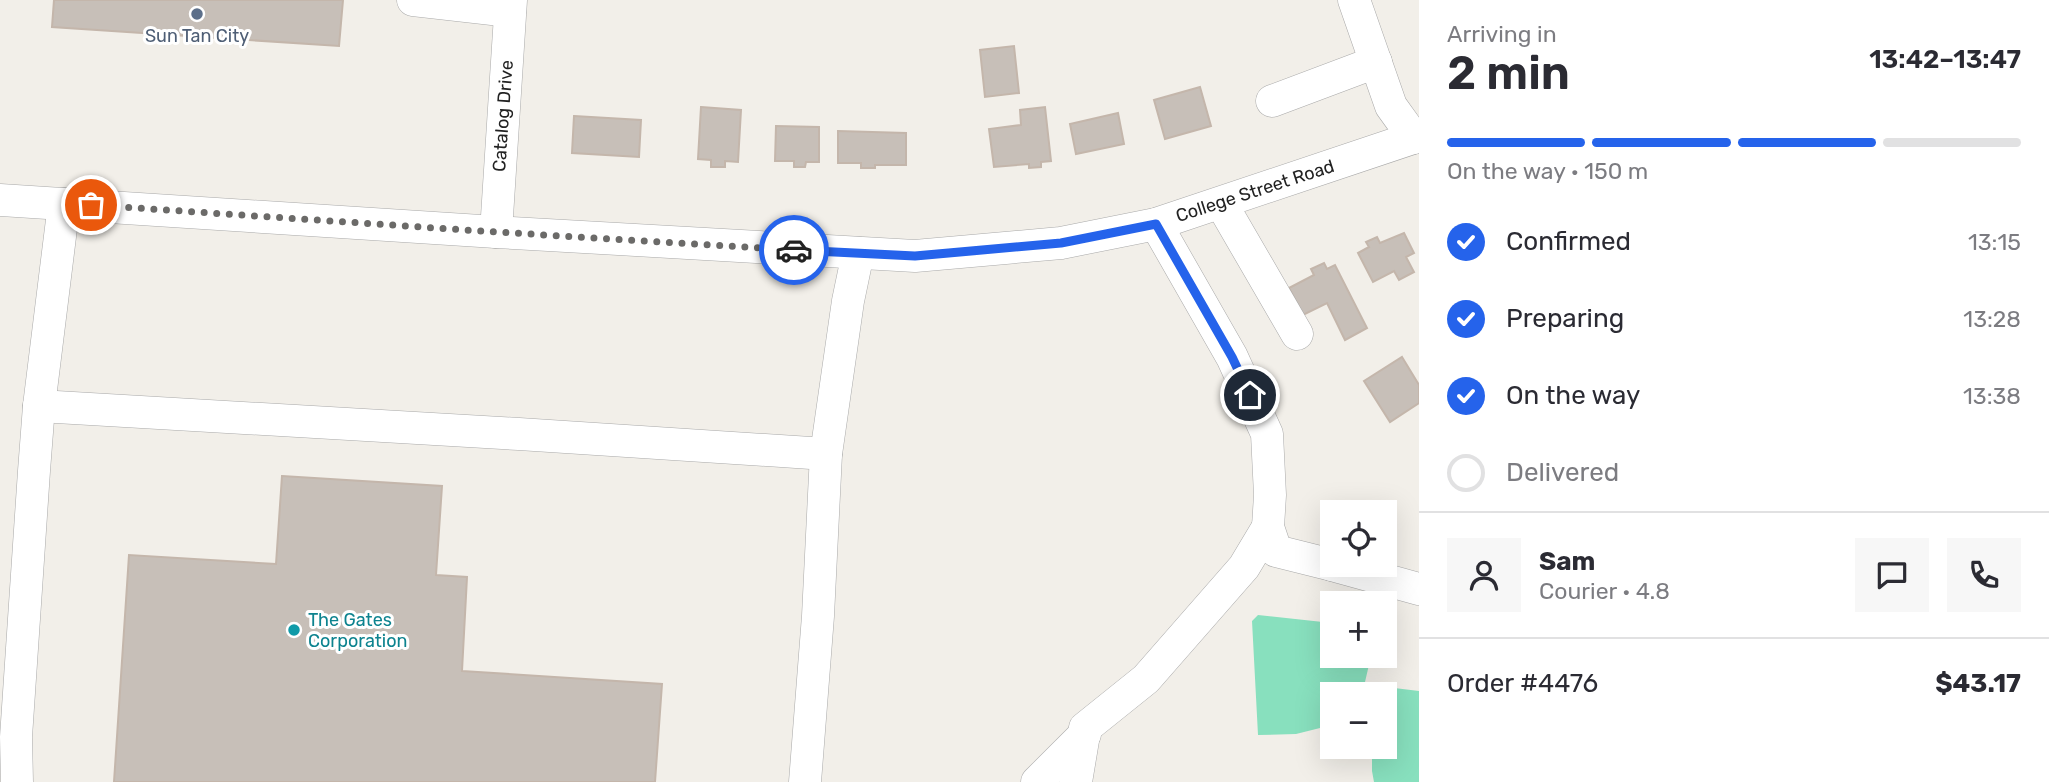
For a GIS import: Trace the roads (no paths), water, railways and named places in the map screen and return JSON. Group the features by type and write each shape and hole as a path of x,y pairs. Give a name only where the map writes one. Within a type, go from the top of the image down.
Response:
{"street":[{"path":"413,0 511,6"},
{"path":"1354,0 1391,106 1416,137"},
{"name":"Catalog Drive","path":"496,232 511,6"},
{"path":"1272,101 1376,62"},
{"name":"College Street Road","path":"0,200 915,256 1061,243 1156,224 1416,137"},
{"path":"1221,203 1297,334"},
{"path":"17,782 16,737 39,406 64,204"},
{"path":"1156,224 1232,357 1266,434 1270,495 1268,527 1276,551 1320,562"},
{"path":"806,782 826,454 848,301 858,253"},
{"path":"39,406 826,454"},
{"path":"1076,782 1085,728 1146,679 1244,567 1268,527"},
{"path":"1376,577 1419,589"},
{"path":"1037,782 1085,734"}],"place":[{"name":"Sun Tan City","path":"197,14"},
{"name":"The Gates Corporation","path":"294,630"}]}
